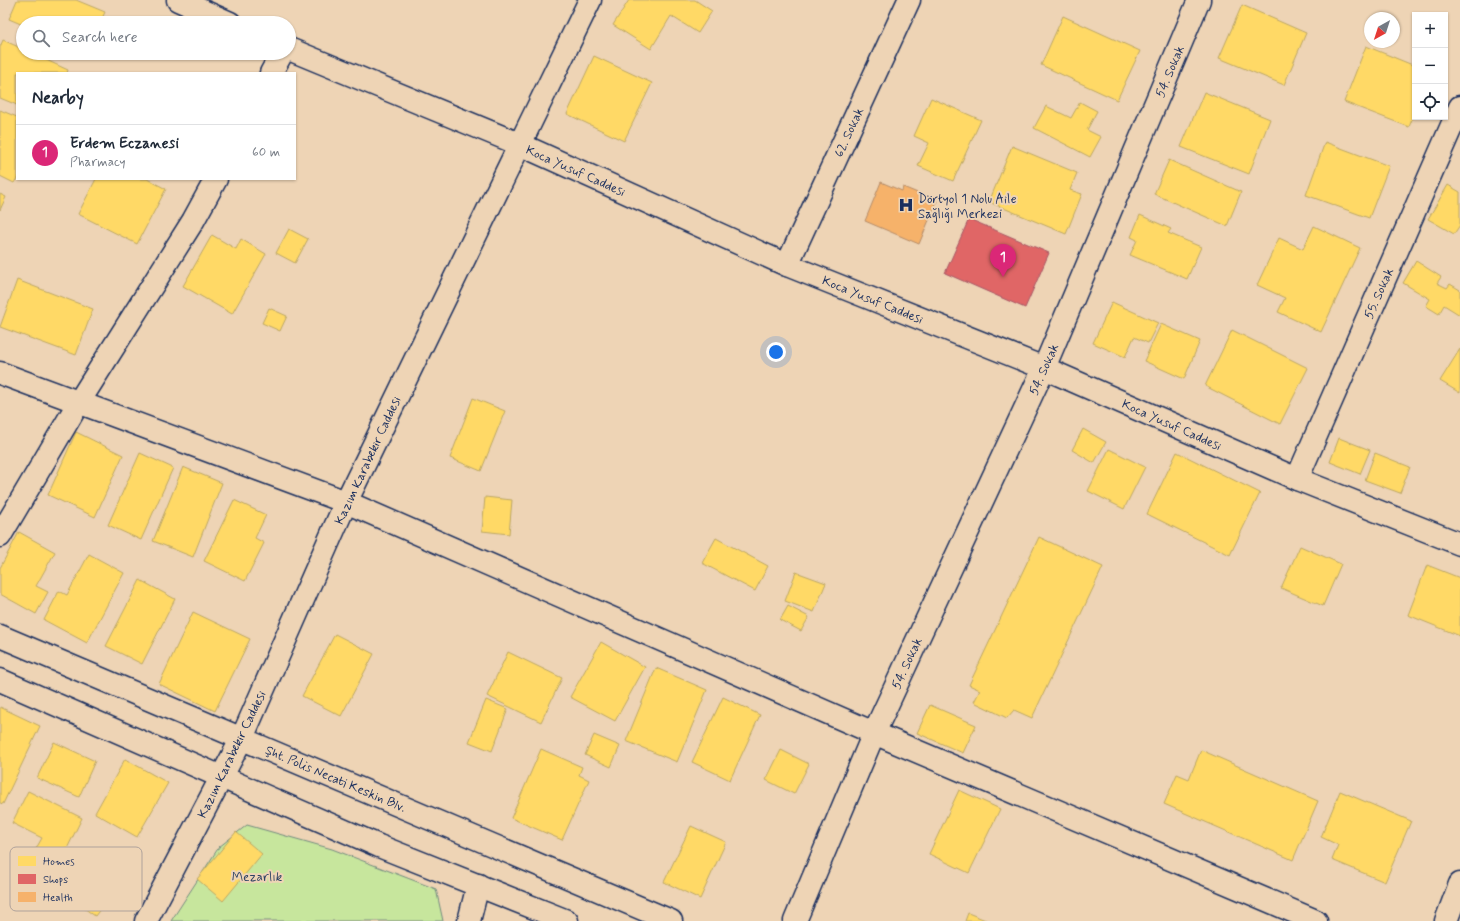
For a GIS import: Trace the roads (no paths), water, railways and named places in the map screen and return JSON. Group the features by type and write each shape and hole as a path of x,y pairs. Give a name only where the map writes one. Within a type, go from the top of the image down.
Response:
{"street":[{"path":"178,0 214,16"},
{"name":"Kazım Karabekir Caddesi","path":"146,921 242,738 346,502 590,0"},
{"name":"62. Sokak","path":"787,265 909,0"},
{"name":"54. Sokak","path":"795,921 874,733 1044,368 1199,0"},
{"name":"Koca Yusuf Caddesi","path":"296,52 519,144 787,265 1044,368 1297,479 1460,544"},
{"path":"272,72 278,60"},
{"name":"55. Sokak","path":"1297,479 1460,107"},
{"path":"0,536 79,402 193,221 215,180"},
{"path":"0,372 346,502 874,733 1316,921"},
{"name":"Şht. Polis Necati Keskin Blv.","path":"0,636 671,921"},
{"path":"0,680 378,846 567,921"},
{"path":"1446,921 1460,884"},
{"path":"469,921 478,885"}],"place":[{"name":"Dörtyol 1 Nolu Aile Sağlığı Merkezi","path":"906,205"},
{"name":"Erdem Eczanesi","path":"1003,277"}],"park label":[{"name":"Mezarlık","path":"257,876"}]}
